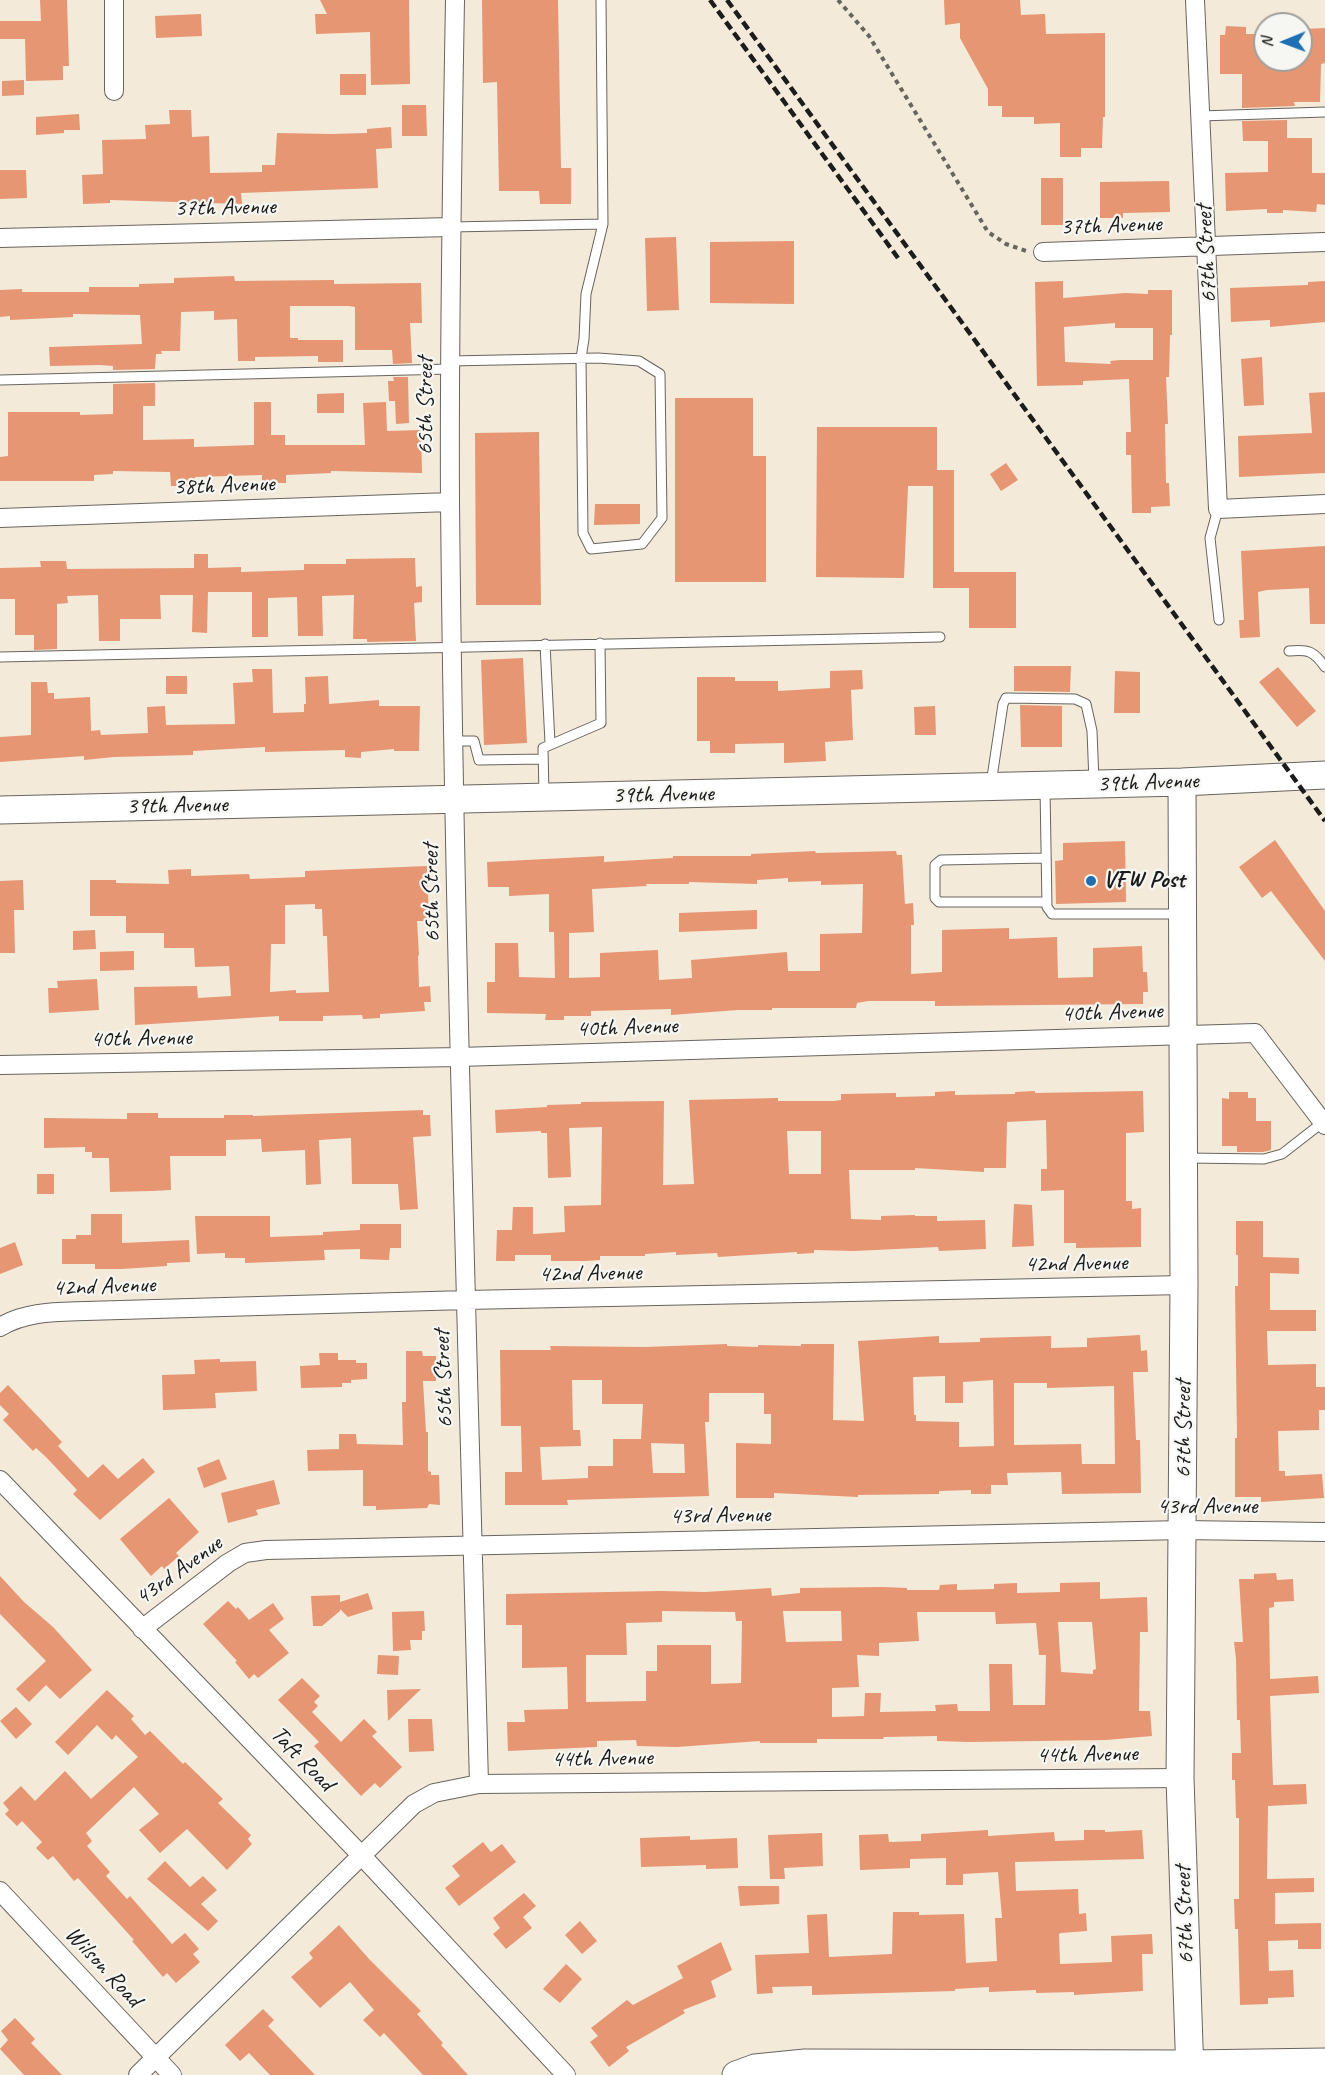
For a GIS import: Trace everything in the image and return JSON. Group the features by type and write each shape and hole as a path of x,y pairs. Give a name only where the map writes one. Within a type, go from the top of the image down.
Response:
{"street":[{"path":"114,0 114,92"},
{"name":"65th Street","path":"455,0 450,502 459,1057 479,1784"},
{"name":"67th Street","path":"1195,0 1218,508"},
{"name":"37th Avenue","path":"0,238 451,227"},
{"name":"37th Avenue","path":"1043,252 1325,242"},
{"name":"38th Avenue","path":"0,518 450,502"},
{"path":"1218,508 1325,504"},
{"name":"39th Avenue","path":"0,810 1045,786 1325,775"},
{"name":"67th Street","path":"1182,782 1184,1285 1180,1778 1190,2069"},
{"name":"40th Avenue","path":"0,1065 459,1057 1255,1033 1324,1123"},
{"name":"42nd Avenue","path":"0,1327 21,1317 44,1313 466,1300 1184,1285"},
{"name":"Taft Road","path":"0,1480 362,1856 566,2075"},
{"name":"43rd Avenue","path":"142,1629 228,1563 245,1553 266,1550 1183,1530 1325,1532"},
{"name":"44th Avenue","path":"138,2075 414,1804 434,1793 479,1784 1180,1778"},
{"name":"Wilson Road","path":"0,1891 172,2075"},
{"path":"736,2075 755,2068 805,2063 1190,2069 1325,2062"}],"lane":[{"path":"0,380 450,365 580,358 639,361 660,374 662,518 642,543 591,549 583,532 580,358 584,339 586,294 603,224 601,0"},
{"path":"1200,116 1325,112"},
{"path":"451,227 603,224"},
{"path":"1218,508 1210,538 1219,620"},
{"path":"0,657 940,637"},
{"path":"544,797 543,748 550,743 601,723 600,643"},
{"path":"545,644 550,743"},
{"path":"1289,651 1300,650 1317,655 1325,667"},
{"path":"991,787 1003,704 1006,698 1075,699 1086,704 1092,731 1094,784"},
{"path":"454,741 474,741 479,760 543,759"},
{"path":"1045,786 1047,907 1052,914 1183,914"},
{"path":"1046,858 941,860 935,865 935,898 939,902 1047,902"},
{"path":"1184,1158 1264,1159 1281,1154 1324,1123"}],"path":[{"path":"838,0 869,36 988,232 1020,250 1043,252"}],"building":[{"path":"40,0 67,0 69,66 63,66 63,80 26,81 25,39 0,39 0,21 41,21"},
{"path":"320,0 409,0 410,84 371,85 370,32 316,34 315,14 327,14"},
{"path":"482,0 558,0 561,168 571,168 571,204 540,204 539,191 499,191 497,82 483,83"},
{"path":"944,0 1020,0 1021,15 1045,14 1046,34 1105,33 1105,117 1103,117 1102,148 1081,148 1081,157 1060,157 1060,123 1034,124 1034,117 1002,117 1002,106 988,106 988,89 960,38 960,23 945,25"},
{"path":"201,14 202,36 156,38 155,16"},
{"path":"1226,26 1246,27 1246,34 1253,34 1253,72 1313,72 1313,28 1325,28 1325,63 1321,64 1320,102 1294,102 1295,106 1242,108 1242,74 1220,74 1220,35 1225,35"},
{"path":"340,74 366,74 366,95 340,95"},
{"path":"24,80 24,95 2,96 2,81"},
{"path":"402,105 426,105 427,136 402,136"},
{"path":"169,110 191,110 192,137 209,136 210,173 262,172 262,165 275,165 277,133 367,133 367,129 391,127 392,148 376,149 378,188 241,193 242,204 110,200 110,203 83,204 82,175 103,174 102,140 146,139 145,125 170,124"},
{"path":"79,114 80,130 64,130 64,133 36,135 36,117"},
{"path":"1287,120 1287,138 1312,138 1312,173 1325,173 1325,205 1317,204 1316,212 1283,210 1283,213 1267,213 1267,209 1226,211 1225,173 1268,172 1268,141 1243,141 1242,121"},
{"path":"0,170 26,170 27,198 0,199"},
{"path":"1041,178 1063,178 1063,225 1041,225"},
{"path":"1169,181 1170,212 1123,213 1123,218 1100,218 1100,182"},
{"path":"676,237 679,310 647,311 645,238"},
{"path":"794,241 794,304 710,303 710,242"},
{"path":"234,276 235,281 334,280 334,284 421,283 422,323 410,323 412,363 393,364 392,350 355,350 355,307 349,306 290,306 290,338 343,340 343,362 318,362 318,356 255,357 255,361 238,361 237,319 214,320 214,311 181,312 180,351 161,351 162,354 156,354 155,369 113,370 113,366 100,365 50,366 49,347 142,344 140,315 73,314 73,317 10,320 10,316 0,317 0,290 89,292 89,287 139,287 139,284 174,283 174,278"},
{"path":"1063,281 1063,298 1125,293 1148,294 1148,290 1172,290 1172,335 1170,335 1169,377 1166,377 1168,424 1165,424 1166,483 1169,483 1170,506 1151,507 1151,513 1132,513 1131,455 1126,455 1126,432 1131,432 1129,379 1083,381 1083,385 1037,386 1035,282","holes":["1115,323 1115,328 1153,328 1153,360 1110,361 1111,364 1065,362 1064,327"]},
{"path":"1325,281 1325,322 1270,327 1270,320 1231,322 1230,288 1308,285 1308,282"},
{"path":"1262,357 1264,405 1244,406 1241,359"},
{"path":"393,377 408,377 409,423 396,424 395,401 389,401 388,381 394,381"},
{"path":"155,383 155,406 143,406 143,440 194,439 194,447 254,445 254,402 271,402 271,435 285,435 285,445 365,445 363,403 386,402 387,431 421,430 422,473 331,471 331,473 286,475 286,483 262,483 262,475 195,477 195,486 171,486 170,472 113,471 113,474 94,475 94,481 0,481 0,457 8,456 8,412 113,414 113,384"},
{"path":"1325,392 1325,473 1239,477 1238,436 1312,433 1309,393"},
{"path":"344,393 344,413 317,413 317,394"},
{"path":"675,398 753,398 753,456 766,456 766,582 675,582"},
{"path":"817,427 937,427 937,470 954,470 954,572 1016,572 1016,628 969,628 969,588 933,588 933,486 908,486 904,578 816,577"},
{"path":"539,432 541,605 476,605 475,433"},
{"path":"1006,463 1018,480 1001,491 990,474"},
{"path":"595,504 640,504 640,524 594,525"},
{"path":"1325,546 1325,624 1310,624 1309,588 1267,590 1258,592 1260,637 1240,638 1239,620 1244,620 1241,551"},
{"path":"194,554 208,554 208,568 241,567 241,572 304,570 304,564 346,564 346,559 415,558 416,587 422,586 422,602 414,603 416,641 367,642 367,639 353,639 354,595 322,596 323,636 298,636 297,597 268,598 268,637 252,637 252,592 208,592 207,633 192,632 193,595 160,595 161,619 120,619 120,641 99,641 98,595 67,596 68,603 57,604 57,649 34,650 34,635 15,635 15,599 0,599 0,568 41,567 40,561 66,561 67,569 194,568"},
{"path":"523,658 527,743 484,745 481,660"},
{"path":"1014,666 1071,666 1070,692 1014,691"},
{"path":"1278,667 1316,711 1297,727 1259,682"},
{"path":"252,669 272,669 273,713 304,712 305,677 328,676 329,704 379,700 379,706 420,706 419,751 394,751 394,749 361,752 361,758 345,757 345,750 265,752 265,747 193,751 193,755 84,760 84,756 0,762 0,737 31,735 31,682 47,682 48,693 54,693 54,699 90,697 91,731 100,730 101,735 148,733 147,707 165,706 166,725 235,724 233,683 253,682"},
{"path":"862,670 863,689 851,690 853,740 825,742 826,761 784,763 784,743 735,744 735,753 710,753 710,741 697,741 697,677 735,677 735,681 778,681 778,691 830,688 830,671"},
{"path":"1115,671 1140,672 1140,713 1114,713"},
{"path":"166,676 187,676 187,694 166,694"},
{"path":"1020,705 1062,706 1062,747 1021,747"},
{"path":"935,706 936,735 915,735 914,707"},
{"path":"1275,840 1325,911 1325,961 1271,891 1262,898 1239,867"},
{"name":"VFW Post","path":"1125,841 1126,902 1056,904 1055,861 1063,860 1063,843"},
{"path":"896,851 897,855 902,855 905,904 913,903 911,974 942,972 942,930 1009,928 1009,939 1057,937 1058,978 1093,977 1093,948 1142,946 1143,972 1147,972 1148,992 1143,992 1143,1004 935,1006 935,1001 868,1001 857,1003 856,1008 772,1008 772,1010 671,1015 671,1009 591,1011 591,1016 564,1016 564,1020 545,1020 546,1014 487,1013 487,982 495,982 495,943 518,943 519,977 555,978 554,932 549,932 549,894 509,896 509,887 488,887 487,862 604,856 604,862 673,858 673,856 751,856 751,854","holes":["788,878 788,882 821,881 821,885 863,884 862,933 820,934 820,971 788,971 787,952 691,960 692,978 659,980 658,950 600,953 600,977 569,978 569,933 594,932 592,889 647,886 646,884 689,884 689,882 757,884 757,880"]},
{"path":"427,866 429,921 417,921 419,987 430,986 431,1002 424,1002 425,1011 380,1014 380,1018 363,1019 362,1015 323,1016 323,1021 279,1021 279,1016 135,1025 134,987 197,986 198,998 231,996 229,966 195,967 194,948 164,948 164,933 126,933 126,916 90,916 90,880 169,884 168,870 191,869 191,876 249,874 250,879 305,877 305,871","holes":["315,904 315,909 322,909 323,936 327,936 329,992 296,993 296,990 270,992 271,944 285,944 285,905"]},
{"path":"23,880 24,910 14,910 15,953 0,953 0,881"},
{"path":"757,910 757,929 679,932 679,913"},
{"path":"95,930 96,949 73,950 73,931"},
{"path":"134,951 134,970 100,971 100,952"},
{"path":"97,979 99,1010 49,1013 48,988 58,988 57,981"},
{"path":"955,1091 955,1095 1015,1094 1015,1092 1035,1091 1035,1093 1143,1091 1144,1132 1126,1133 1126,1201 1132,1201 1132,1209 1141,1208 1141,1247 1076,1248 1076,1243 1064,1243 1064,1190 1041,1191 1041,1169 1047,1169 1046,1120 1007,1122 1006,1168 984,1168 984,1172 915,1168 915,1170 849,1170 851,1219 881,1220 881,1216 915,1215 937,1216 937,1221 985,1220 986,1249 939,1251 938,1247 854,1251 814,1250 814,1253 718,1257 717,1253 676,1255 676,1252 645,1254 645,1256 600,1256 600,1260 586,1261 551,1261 551,1255 515,1255 515,1261 496,1261 497,1230 512,1230 513,1207 533,1207 533,1234 565,1232 564,1206 601,1205 602,1127 569,1128 571,1177 548,1178 547,1133 541,1133 541,1131 496,1133 495,1110 581,1104 581,1102 664,1101 663,1185 694,1184 689,1100 778,1098 778,1101 834,1101 841,1100 841,1094 896,1093 896,1097 935,1096 935,1092","holes":["787,1131 821,1131 821,1174 789,1174"]},
{"path":"1229,1092 1248,1092 1248,1098 1256,1098 1256,1121 1271,1121 1271,1150 1237,1152 1237,1146 1222,1146 1222,1098 1229,1099"},
{"path":"423,1110 423,1115 430,1115 431,1136 413,1137 418,1209 400,1210 398,1184 352,1184 351,1138 319,1140 321,1184 306,1185 305,1150 262,1152 261,1139 226,1140 226,1156 170,1156 171,1190 152,1191 110,1192 109,1158 92,1158 92,1152 85,1152 85,1147 44,1148 44,1118 127,1119 127,1113 158,1113 158,1118 224,1118 224,1115"},
{"path":"37,1174 54,1174 54,1194 37,1194"},
{"path":"1014,1204 1032,1205 1034,1246 1012,1247"},
{"path":"91,1214 122,1214 122,1243 189,1240 190,1262 122,1269 95,1269 95,1264 62,1264 62,1239 76,1239 76,1235 91,1235"},
{"path":"195,1216 270,1216 270,1237 323,1235 323,1232 360,1230 360,1224 401,1224 401,1248 390,1248 389,1260 360,1259 360,1249 324,1250 325,1260 245,1263 245,1258 225,1258 225,1253 197,1254"},
{"path":"1236,1221 1263,1221 1263,1257 1299,1258 1299,1274 1270,1273 1270,1310 1316,1310 1316,1331 1267,1331 1268,1365 1316,1364 1316,1387 1325,1387 1325,1410 1319,1410 1319,1430 1278,1431 1279,1471 1285,1471 1285,1476 1322,1474 1324,1498 1261,1502 1261,1497 1235,1497 1235,1438 1237,1438 1235,1286 1238,1286"},
{"path":"15,1242 23,1265 0,1274 0,1248"},
{"path":"1140,1335 1141,1351 1147,1350 1148,1372 1133,1372 1136,1440 1140,1440 1141,1493 1062,1494 1061,1472 1007,1473 1008,1485 991,1485 991,1494 971,1494 971,1490 939,1491 939,1494 858,1495 858,1497 774,1493 774,1498 736,1498 736,1443 771,1444 771,1414 764,1414 764,1393 709,1393 709,1422 705,1422 709,1496 567,1500 568,1505 505,1505 505,1472 522,1472 521,1426 501,1426 500,1350 551,1350 550,1346 645,1347 727,1344 727,1346 758,1347 758,1345 834,1344 833,1420 864,1421 858,1341 939,1336 939,1343 980,1342 980,1338 1051,1336 1051,1348 1087,1347 1087,1338","holes":["945,1376 945,1403 963,1403 963,1382 993,1380 994,1446 959,1447 959,1422 916,1421 913,1377","572,1380 602,1380 602,1404 643,1404 641,1439 613,1439 613,1466 588,1466 588,1478 542,1480 540,1447 581,1446 580,1430 573,1430","1014,1383 1047,1383 1047,1388 1114,1386 1115,1464 1082,1464 1081,1444 1014,1445","651,1443 684,1444 685,1473 653,1473"]},
{"path":"406,1351 422,1351 423,1356 436,1356 436,1381 423,1381 426,1432 428,1432 428,1471 431,1475 439,1475 440,1505 429,1504 427,1508 376,1510 376,1506 363,1506 363,1470 308,1471 307,1450 339,1449 339,1434 356,1434 357,1444 403,1445 402,1402 406,1402"},
{"path":"319,1353 338,1353 338,1360 356,1360 356,1363 367,1363 367,1379 351,1380 351,1383 342,1383 342,1387 301,1388 300,1366 320,1365"},
{"path":"220,1359 220,1362 256,1361 257,1391 215,1393 216,1408 163,1410 162,1375 195,1374 194,1360"},
{"path":"8,1385 62,1442 58,1446 88,1478 103,1464 118,1479 143,1458 155,1472 100,1520 73,1494 77,1490 46,1457 36,1448 33,1451 3,1420 9,1414 0,1405 0,1393"},
{"path":"219,1459 227,1479 204,1488 197,1468"},
{"path":"274,1480 280,1504 256,1510 258,1515 228,1523 221,1493"},
{"path":"169,1498 199,1532 176,1553 179,1556 164,1569 162,1566 151,1576 120,1539"},
{"path":"1276,1573 1277,1580 1293,1579 1294,1601 1274,1602 1274,1607 1269,1608 1270,1679 1318,1676 1319,1693 1270,1696 1273,1785 1306,1784 1307,1804 1268,1806 1267,1879 1314,1878 1314,1892 1275,1893 1275,1924 1321,1923 1321,1949 1298,1949 1298,1940 1268,1941 1269,1971 1293,1970 1294,1997 1268,1998 1268,2004 1240,2005 1238,1929 1235,1929 1234,1899 1239,1899 1239,1818 1236,1818 1235,1780 1232,1780 1232,1753 1241,1753 1240,1720 1237,1720 1234,1642 1243,1642 1239,1579 1254,1579 1254,1574"},
{"path":"0,1576 24,1602 53,1627 92,1670 60,1699 46,1685 29,1702 16,1689 46,1661 0,1614"},
{"path":"1100,1582 1100,1599 1147,1597 1148,1632 1140,1632 1139,1711 1150,1711 1152,1736 1106,1740 969,1742 937,1741 937,1736 883,1737 884,1739 817,1739 817,1743 760,1743 760,1741 677,1747 637,1746 636,1740 597,1741 597,1747 508,1751 507,1722 525,1722 524,1710 568,1709 567,1667 522,1668 522,1625 506,1625 506,1594 705,1592 771,1588 772,1596 800,1593 800,1588 883,1587 939,1590 940,1585 957,1584 957,1590 994,1589 994,1584 1017,1583 1017,1593 1060,1592 1060,1583","holes":["662,1611 735,1612 736,1621 742,1621 741,1683 711,1684 711,1645 657,1645 657,1671 646,1671 646,1701 586,1702 586,1655 627,1655 626,1623 662,1622","783,1611 841,1611 842,1641 786,1642","917,1612 995,1612 996,1624 1036,1623 1039,1655 1046,1655 1045,1705 1013,1705 1012,1664 989,1664 990,1711 958,1711 957,1704 935,1705 936,1711 880,1712 881,1693 865,1693 864,1716 832,1717 832,1688 859,1687 857,1655 879,1656 879,1643 919,1641","1058,1622 1092,1622 1096,1669 1093,1670 1093,1674 1061,1672"]},
{"path":"368,1593 373,1609 348,1617 340,1609 322,1626 313,1626 311,1596 340,1595 340,1602"},
{"path":"228,1601 236,1609 238,1607 249,1620 273,1603 284,1619 269,1630 289,1653 258,1678 254,1674 249,1679 235,1662 237,1661 203,1624"},
{"path":"424,1611 425,1631 422,1631 422,1640 410,1640 411,1650 393,1651 392,1612"},
{"path":"378,1655 399,1656 398,1675 377,1674"},
{"path":"302,1678 320,1696 314,1702 318,1706 312,1712 341,1742 364,1719 377,1732 372,1736 402,1767 380,1788 375,1783 361,1796 314,1746 319,1742 278,1700"},
{"path":"421,1689 388,1721 387,1690"},
{"path":"107,1690 134,1716 131,1719 145,1735 150,1731 223,1799 218,1803 251,1835 248,1839 252,1844 227,1870 187,1829 160,1853 139,1830 159,1814 134,1787 86,1833 92,1841 87,1846 110,1872 106,1876 127,1899 130,1896 172,1944 185,1933 199,1949 193,1954 200,1962 176,1983 167,1973 163,1977 132,1941 134,1940 78,1878 74,1881 53,1856 48,1860 36,1848 42,1842 22,1821 17,1826 5,1814 9,1810 3,1803 21,1786 35,1801 65,1771 91,1799 138,1757 116,1735 112,1740 97,1725 68,1755 55,1742"},
{"path":"16,1707 32,1724 16,1739 0,1721"},
{"path":"408,1719 432,1719 434,1751 409,1752"},
{"path":"988,1830 988,1836 1054,1832 1055,1841 1084,1840 1084,1830 1105,1830 1105,1832 1142,1830 1144,1859 1015,1862 1016,1891 1078,1889 1079,1914 1086,1913 1087,1931 1059,1934 1060,1964 1112,1962 1111,1936 1152,1934 1153,1954 1142,1954 1143,1991 1074,1995 1074,1992 1036,1993 1036,1990 989,1992 989,1987 955,1989 955,1991 812,1995 812,1986 772,1987 773,1993 757,1994 755,1955 809,1953 807,1915 827,1914 829,1957 892,1954 893,1912 919,1912 919,1915 964,1914 966,1963 997,1961 995,1918 1002,1918 998,1872 963,1874 963,1885 946,1885 946,1858 910,1859 910,1868 860,1870 859,1835 888,1834 889,1842 921,1841 921,1834"},
{"path":"822,1833 823,1866 784,1868 785,1879 770,1879 768,1835"},
{"path":"690,1836 690,1840 737,1838 738,1868 706,1869 706,1865 641,1867 640,1838"},
{"path":"483,1842 491,1852 502,1844 516,1862 459,1906 445,1888 460,1876 452,1866"},
{"path":"165,1861 190,1887 203,1876 217,1890 201,1904 218,1921 208,1931 147,1879"},
{"path":"738,1886 779,1886 779,1904 740,1906"},
{"path":"524,1893 536,1906 523,1917 532,1928 506,1949 493,1934 500,1928 493,1918"},
{"path":"580,1921 597,1941 582,1954 565,1935"},
{"path":"339,1925 421,2011 417,2014 468,2075 423,2075 384,2033 380,2037 363,2020 374,2010 350,1982 320,2008 291,1977 313,1958 309,1953"},
{"path":"721,1942 732,1970 711,1981 716,1997 683,2010 685,2013 626,2047 629,2051 609,2067 590,2042 598,2036 591,2028 627,2000 633,2005 683,1978 677,1966"},
{"path":"566,1964 582,1979 560,2003 543,1989"},
{"path":"263,2009 274,2020 268,2026 315,2075 270,2075 249,2053 240,2061 225,2045"},
{"path":"15,2018 35,2039 31,2043 62,2075 24,2075 0,2049 8,2040 1,2031"}],"railway":[{"path":"710,0 898,258"},
{"path":"727,0 1325,821"}],"place":[{"name":"VFW Post","path":"1091,881"}]}
